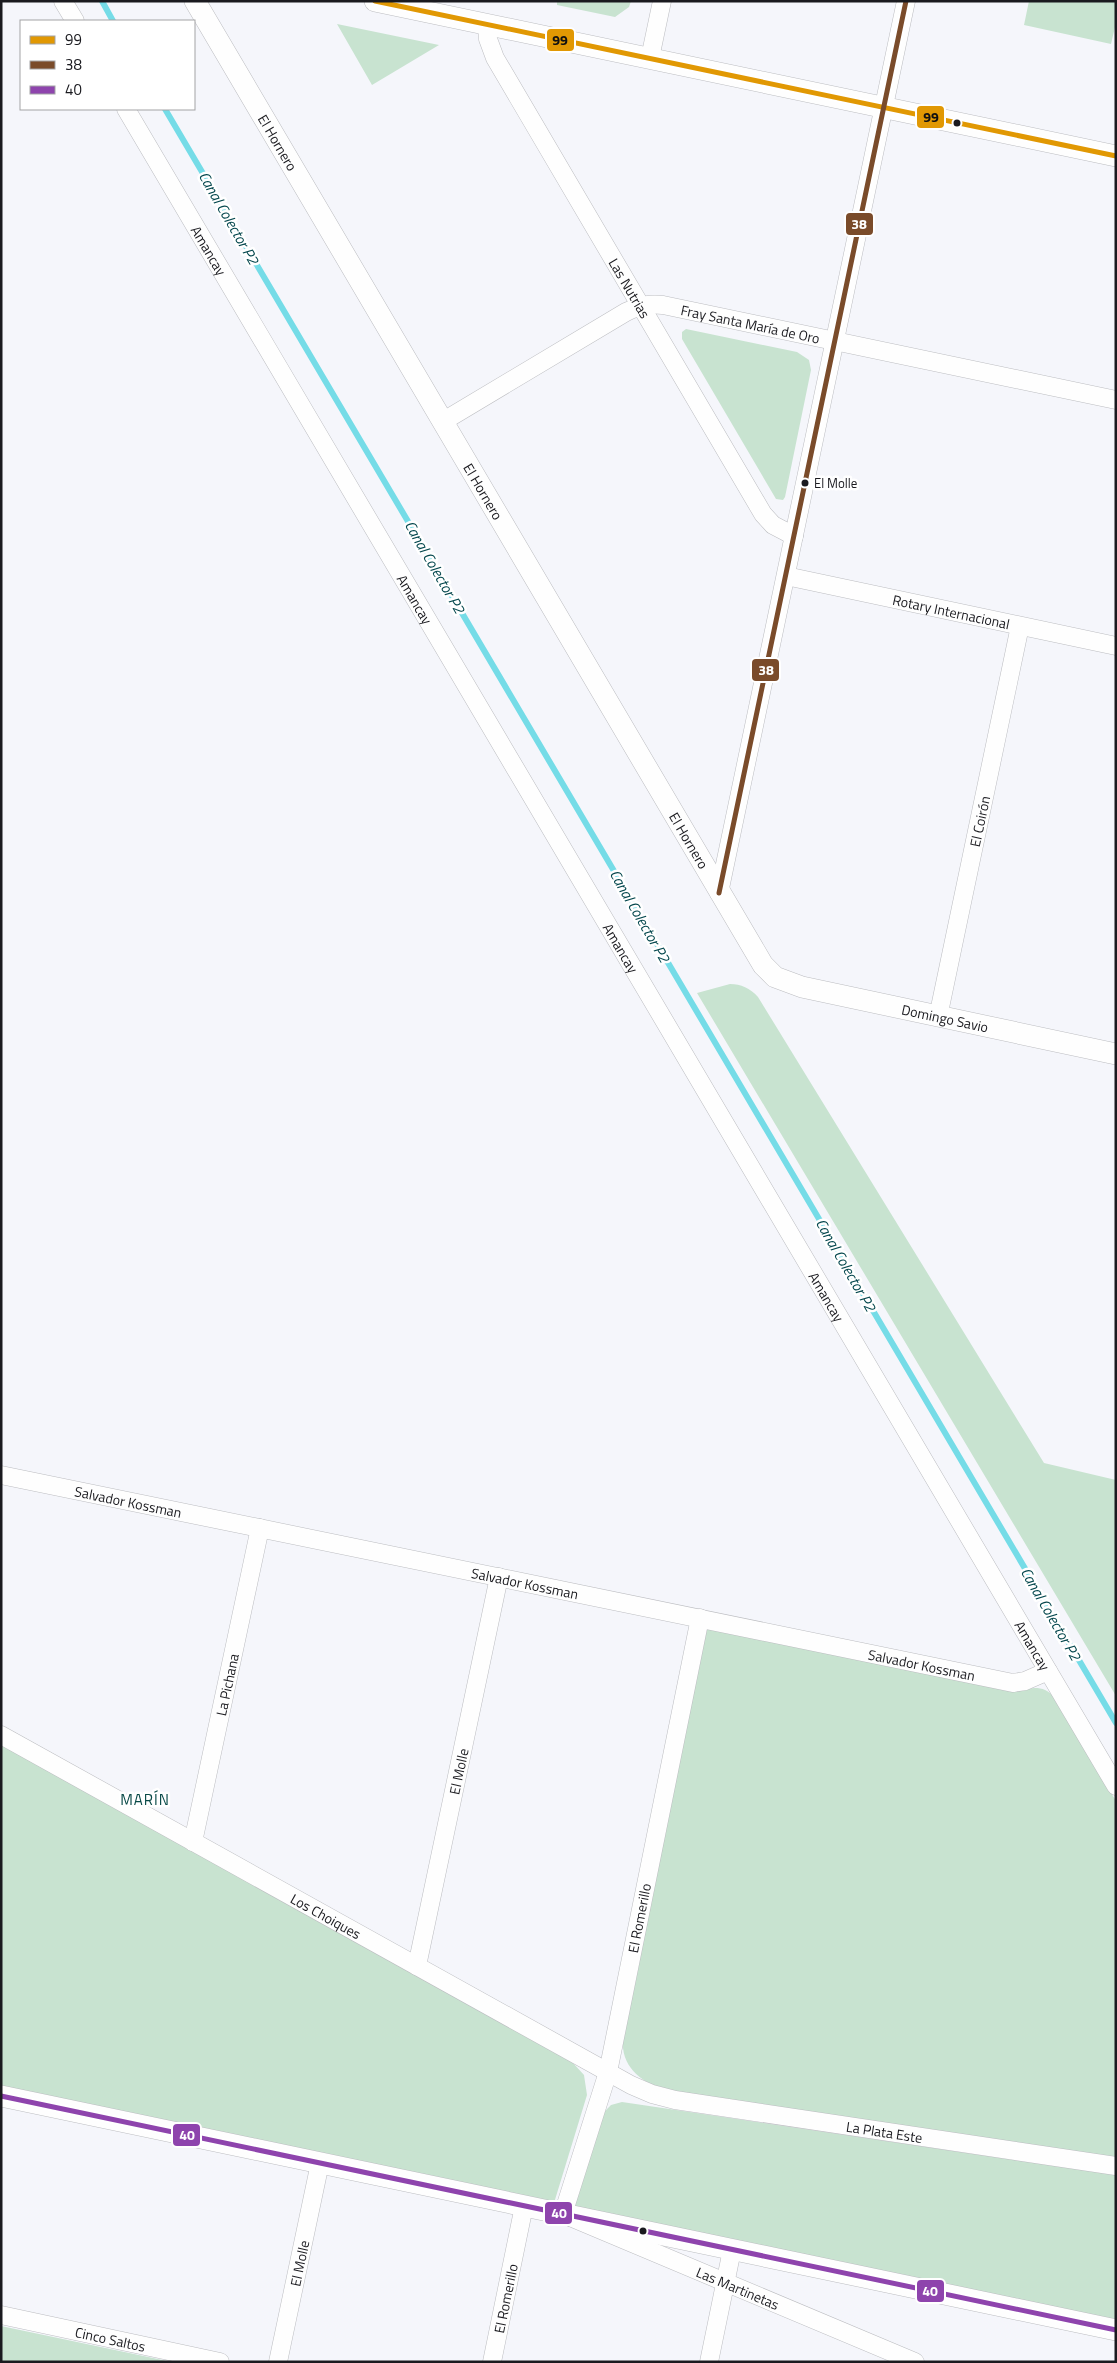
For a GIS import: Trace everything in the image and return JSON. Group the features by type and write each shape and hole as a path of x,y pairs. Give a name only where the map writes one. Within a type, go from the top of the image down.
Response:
{"street":[{"path":"63,1 73,20"},
{"name":"El Hornero","path":"195,1 757,957 776,977"},
{"path":"375,1 415,5 487,25 1116,156"},
{"path":"650,58 662,1"},
{"path":"719,893 906,1"},
{"name":"Las Nutrias","path":"487,25 488,39 495,58 764,514 773,525 794,536"},
{"name":"Amancay","path":"127,110 1116,1786"},
{"path":"442,422 641,305"},
{"name":"Fray Santa María de Oro","path":"641,305 664,306 1116,400"},
{"name":"Rotary Internacional","path":"786,576 1116,646"},
{"name":"El Coirón","path":"938,1016 1020,626"},
{"name":"Domingo Savio","path":"776,977 802,988 1116,1054"},
{"name":"Salvador Kossman","path":"1,1474 1013,1683 1026,1682 1048,1671"},
{"name":"La Pichana","path":"193,1842 260,1528"},
{"name":"El Molle","path":"417,1966 498,1577"},
{"name":"El Romerillo","path":"563,2214 608,2072 700,1618"},
{"name":"Los Choiques","path":"1,1735 608,2072 652,2094"},
{"name":"La Plata Este","path":"652,2094 675,2100 1116,2166"},
{"path":"1,2096 1116,2330"},
{"name":"El Molle","path":"278,2362 320,2163"},
{"name":"El Romerillo","path":"492,2362 524,2206"},
{"name":"Las Martinetas","path":"563,2214 915,2362"},
{"path":"709,2362 732,2250"},
{"name":"Cinco Saltos","path":"1,2315 220,2362"}],"green space":[{"path":"557,1 631,1 629,7 615,17 557,5"},
{"path":"1029,1 1116,1 1116,23 1111,44 1024,25"},
{"path":"337,24 439,45 372,85"},
{"path":"686,329 797,352 809,360 811,370 783,500 776,499 682,339 682,332"},
{"path":"730,984 745,987 758,997 1044,1463 1116,1480 1116,1696 697,993"},
{"path":"706,1628 1021,1690 1039,1688 1051,1693 1116,1801 1116,2159 666,2090 649,2083 635,2073 626,2059 623,2041"},
{"path":"1,1745 573,2063 584,2075 587,2095 554,2203 1,2086"},
{"path":"622,2102 1116,2175 1116,2321 573,2207 604,2112 611,2105"},
{"path":"1,2326 172,2362 1,2362"}],"waterway":[{"name":"Canal Colector P2","path":"102,1 112,20"},
{"name":"Canal Colector P2","path":"166,110 1116,1723"}],"transit line":[{"name":"99","path":"375,1 1116,156"},
{"name":"38","path":"719,893 906,1"},
{"name":"40","path":"1,2096 1116,2330"}],"place":[{"name":"El Molle","path":"805,483"}],"district":[{"name":"MARÍN","path":"145,1799"}]}
